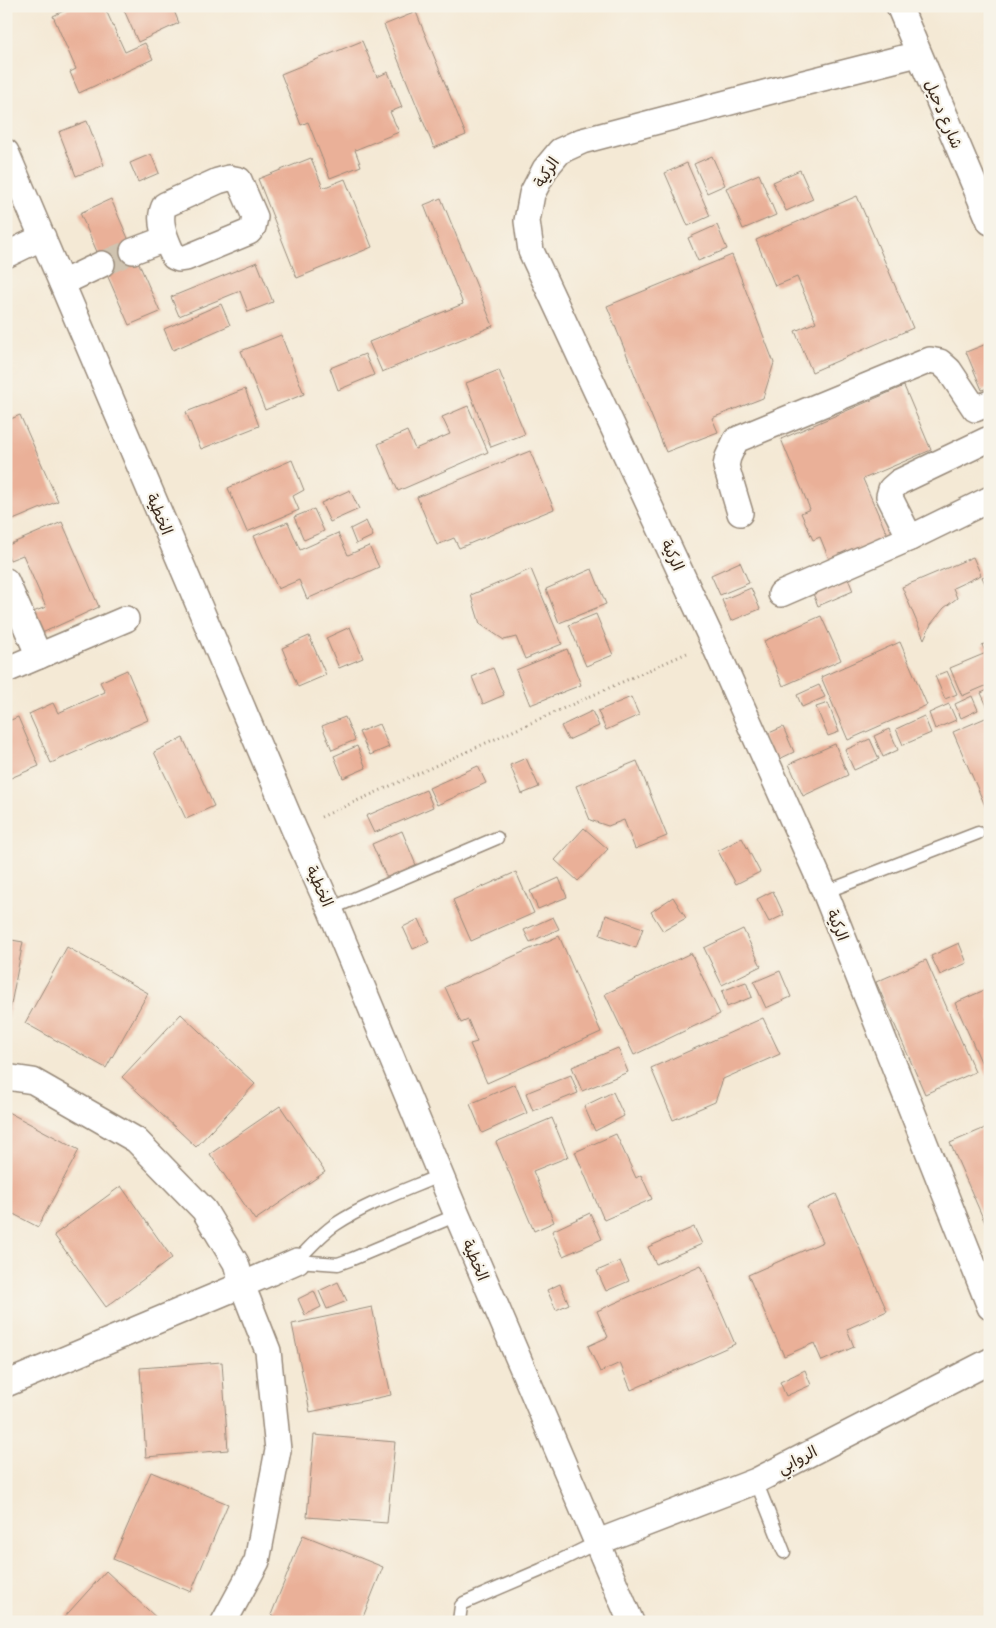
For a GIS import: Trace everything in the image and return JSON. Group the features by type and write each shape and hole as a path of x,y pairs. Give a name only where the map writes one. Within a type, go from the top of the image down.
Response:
{"street":[{"name":"شارع دحيل","path":"899,6 990,222"},
{"name":"الركية","path":"918,54 582,141 560,151 544,169 532,194 527,221 531,251 713,642 826,892 990,1307"},
{"name":"الخطية","path":"6,152 294,829 330,909 457,1215 631,1622"},
{"path":"6,255 42,237"},
{"path":"133,251 165,239"},
{"path":"62,283 102,264"},
{"path":"740,513 726,466 728,456 736,440 930,360 940,362 982,406 989,443 899,482 891,489 889,496 910,538"},
{"path":"781,594 910,538 990,499"},
{"path":"6,581 39,656"},
{"path":"6,670 126,619"},
{"path":"6,1077 33,1081 136,1140 204,1210 236,1262 242,1286 268,1351 278,1450 257,1561 224,1622"},
{"path":"6,1384 242,1286 297,1261"},
{"name":"الروابي","path":"598,1542 756,1481 990,1361"}],"lane":[{"path":"826,892 978,833"},
{"path":"330,909 497,838"},
{"path":"297,1261 320,1237 337,1224 380,1201 441,1175"},
{"path":"297,1261 338,1264 457,1215"},
{"path":"756,1481 784,1552"},
{"path":"459,1621 461,1606 464,1602 541,1570 598,1542"}],"path":[{"path":"294,829 713,642"}],"building":[{"path":"74,6 104,6 125,52 145,43 153,59 79,93 70,72 76,69 53,16"},
{"path":"132,6 172,6 179,23 138,42 124,10"},
{"path":"416,12 466,135 434,148 384,25"},
{"path":"362,41 377,77 388,72 402,107 390,112 399,132 355,150 361,166 330,178 308,122 301,125 281,74"},
{"path":"87,121 104,165 76,176 59,132"},
{"path":"151,154 159,173 138,182 130,163"},
{"path":"712,156 725,185 707,193 694,164"},
{"path":"311,158 323,188 345,179 372,247 297,278 258,179"},
{"path":"687,163 710,216 688,226 665,173"},
{"path":"800,170 813,199 786,211 773,182"},
{"path":"759,174 776,215 743,229 726,188"},
{"path":"857,196 913,328 812,372 795,331 816,322 797,277 775,286 756,240"},
{"path":"441,198 493,326 382,372 369,342 463,304 424,205"},
{"path":"111,199 160,312 129,325 80,213"},
{"path":"717,225 727,249 698,261 688,238"},
{"path":"732,255 774,363 763,398 712,418 718,432 666,452 607,306"},
{"path":"257,262 273,302 248,312 240,291 179,316 171,297"},
{"path":"221,304 230,325 173,350 164,329"},
{"path":"281,335 304,394 265,410 241,351"},
{"path":"989,343 990,387 982,390 966,352"},
{"path":"365,354 374,375 338,390 330,368"},
{"path":"499,370 525,434 491,447 466,383"},
{"path":"904,386 931,450 863,479 889,539 831,564 820,537 813,540 801,513 810,509 781,439"},
{"path":"245,389 259,426 201,449 186,412"},
{"path":"468,406 488,452 398,491 378,444 407,431 415,449 450,434 442,417"},
{"path":"20,415 58,501 6,523 6,421"},
{"path":"530,451 554,509 459,548 454,538 437,545 417,497"},
{"path":"292,460 304,490 293,496 299,510 247,532 228,488"},
{"path":"350,490 359,509 330,522 321,503"},
{"path":"314,509 324,531 304,540 294,517"},
{"path":"366,521 373,536 356,544 350,529"},
{"path":"62,522 99,607 42,633 33,612 46,607 23,555 10,560 6,546"},
{"path":"288,522 300,550 338,533 348,555 369,546 379,567 307,599 299,580 278,589 254,536"},
{"path":"973,557 981,575 953,588 957,598 944,608 931,624 924,639 902,587"},
{"path":"740,562 749,583 720,595 711,575"},
{"path":"531,569 562,644 525,659 516,637 504,640 480,624 471,595"},
{"path":"592,569 606,604 559,623 546,589"},
{"path":"990,574 990,594 982,577"},
{"path":"847,576 853,591 818,606 812,591"},
{"path":"751,588 760,609 731,621 722,600"},
{"path":"596,614 613,655 586,666 569,625"},
{"path":"821,616 841,660 783,686 764,641"},
{"path":"350,627 363,658 339,668 326,638"},
{"path":"309,636 326,675 298,687 282,648"},
{"path":"900,642 927,705 848,740 821,677"},
{"path":"990,642 990,684 962,696 950,668 986,653 982,645"},
{"path":"567,649 581,685 530,705 516,670"},
{"path":"493,668 504,695 483,704 472,677"},
{"path":"127,670 148,720 51,763 29,714 53,703 58,713 105,692 100,682"},
{"path":"947,671 957,694 945,699 935,676"},
{"path":"819,685 825,697 802,707 797,695"},
{"path":"990,689 990,705 987,706 981,693"},
{"path":"972,696 978,710 961,718 955,704"},
{"path":"631,697 639,715 606,730 598,711"},
{"path":"828,703 839,732 828,736 816,707"},
{"path":"949,704 956,720 935,729 929,713"},
{"path":"592,711 599,726 568,740 561,726"},
{"path":"924,716 931,733 903,745 896,729"},
{"path":"990,716 990,817 953,732"},
{"path":"18,717 39,766 6,780 6,722"},
{"path":"345,717 355,740 332,750 322,726"},
{"path":"379,724 389,747 370,755 359,732"},
{"path":"783,727 794,752 773,762 762,736"},
{"path":"889,729 898,750 883,757 874,736"},
{"path":"183,738 214,806 186,819 154,752"},
{"path":"870,739 879,759 854,770 845,750"},
{"path":"835,744 848,775 803,796 789,764"},
{"path":"357,746 366,768 343,778 334,756"},
{"path":"526,758 539,787 522,794 510,765"},
{"path":"637,761 667,836 635,849 624,820 608,826 590,820 576,786"},
{"path":"478,766 486,783 437,805 429,788"},
{"path":"426,790 433,807 374,833 366,816"},
{"path":"584,828 608,849 578,881 555,860"},
{"path":"402,831 418,870 389,883 372,844"},
{"path":"742,838 760,872 736,884 718,851"},
{"path":"516,872 534,913 471,941 453,900"},
{"path":"559,878 567,897 538,909 530,891"},
{"path":"773,891 784,915 769,922 757,899"},
{"path":"673,897 686,918 663,931 651,912"},
{"path":"606,915 643,928 636,948 600,935"},
{"path":"553,917 559,929 530,942 524,930"},
{"path":"419,919 429,942 413,949 403,927"},
{"path":"743,929 761,966 722,985 704,948"},
{"path":"559,936 601,1032 487,1083 470,1044 477,1042 468,1020 461,1023 445,987"},
{"path":"6,939 23,942 7,1025 6,1025"},
{"path":"959,943 967,963 940,975 931,956"},
{"path":"67,947 148,993 106,1068 25,1023"},
{"path":"691,953 720,1014 634,1055 605,994"},
{"path":"926,960 975,1072 925,1094 876,982"},
{"path":"780,971 791,997 766,1008 754,982"},
{"path":"746,982 752,997 727,1007 722,991"},
{"path":"990,989 990,1082 955,1003"},
{"path":"181,1014 255,1084 196,1147 122,1077"},
{"path":"763,1018 780,1054 723,1079 715,1102 673,1120 651,1068"},
{"path":"618,1048 628,1072 582,1091 572,1067"},
{"path":"571,1075 578,1093 533,1111 526,1093"},
{"path":"515,1084 527,1113 482,1133 470,1104"},
{"path":"613,1092 624,1116 595,1131 584,1106"},
{"path":"280,1106 325,1172 255,1220 210,1154"},
{"path":"6,1111 79,1150 38,1227 6,1210"},
{"path":"552,1118 568,1157 533,1171 554,1222 534,1231 496,1142"},
{"path":"985,1128 990,1139 990,1234 950,1143"},
{"path":"616,1134 636,1178 641,1175 652,1199 604,1220 575,1152"},
{"path":"121,1186 172,1258 106,1307 54,1235"},
{"path":"836,1194 887,1311 847,1329 854,1347 822,1361 814,1343 784,1356 748,1275 823,1242 807,1207"},
{"path":"590,1213 602,1239 563,1256 552,1231"},
{"path":"694,1227 702,1244 656,1264 648,1247"},
{"path":"620,1261 629,1281 606,1291 597,1271"},
{"path":"701,1265 735,1344 631,1390 620,1363 600,1372 588,1346 608,1337 597,1311"},
{"path":"338,1282 347,1301 327,1309 319,1291"},
{"path":"560,1284 569,1304 556,1310 547,1290"},
{"path":"314,1291 321,1307 305,1315 298,1299"},
{"path":"372,1307 391,1395 310,1412 292,1324"},
{"path":"222,1362 228,1450 146,1457 140,1368"},
{"path":"805,1370 811,1385 786,1396 780,1382"},
{"path":"314,1435 395,1442 387,1523 307,1517"},
{"path":"151,1472 228,1504 191,1592 113,1559"},
{"path":"303,1535 383,1567 361,1622 288,1622 271,1615"},
{"path":"106,1571 161,1622 60,1622"}],"tunnel":[{"path":"102,264 133,251"}]}
